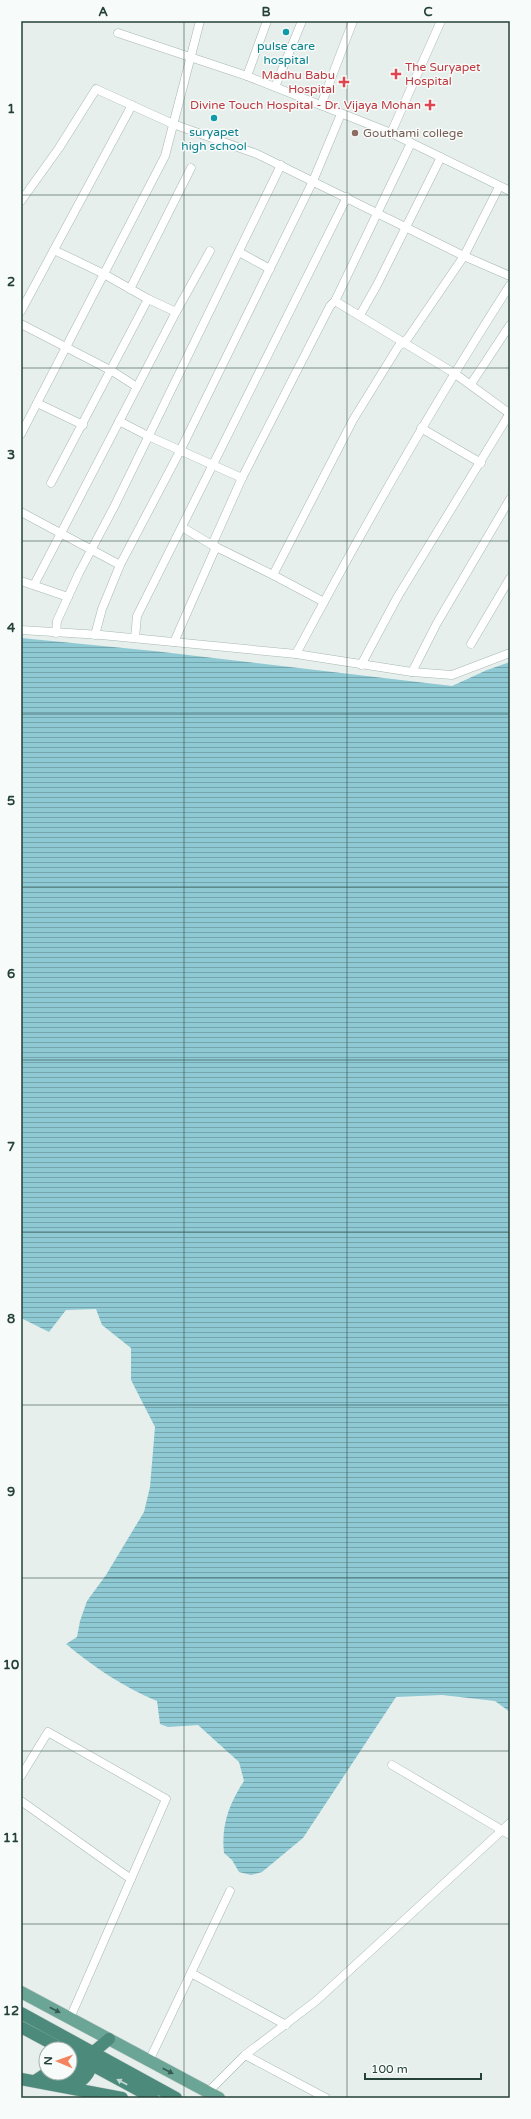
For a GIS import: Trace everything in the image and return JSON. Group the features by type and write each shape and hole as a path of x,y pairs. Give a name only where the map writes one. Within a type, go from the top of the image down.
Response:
{"highway":[{"path":"21,2013 176,2098"},
{"path":"21,2027 47,2041"},
{"path":"21,2027 38,2043"},
{"path":"59,2087 69,2087 78,2084 84,2078 88,2063 94,2053 109,2039"},
{"path":"78,2057 153,2098"},
{"path":"21,2079 50,2082 69,2079 88,2063"},
{"path":"36,2081 59,2087 122,2098"}],"main road":[{"path":"21,1992 219,2098"},
{"path":"98,2093 112,2098"}],"street":[{"path":"21,434 24,423 37,404 165,156 200,21"},
{"path":"247,76 267,21"},
{"path":"275,87 302,21"},
{"path":"320,105 353,21"},
{"path":"391,133 441,21"},
{"path":"118,34 190,56 247,76 391,133 499,187 510,191"},
{"path":"21,201 96,89 173,124 258,154 464,256 510,276"},
{"path":"21,311 132,105"},
{"path":"95,634 102,608 120,564 180,451 270,269 313,181 341,114"},
{"path":"174,642 242,478 330,306 335,301 411,143"},
{"path":"360,315 377,285 440,157"},
{"path":"56,633 57,621 91,549 281,165"},
{"path":"130,289 191,168"},
{"path":"272,575 353,420 398,347 408,338 464,256 499,187"},
{"path":"135,638 137,616 347,197"},
{"path":"54,250 104,274 148,299 176,312"},
{"path":"34,585 137,386 210,251"},
{"path":"239,252 270,269"},
{"path":"296,654 421,428 510,285"},
{"path":"52,483 148,299"},
{"path":"335,301 454,373 510,413 481,463 398,596 361,665"},
{"path":"21,324 112,370 137,386"},
{"path":"471,384 510,325"},
{"path":"37,404 83,425"},
{"path":"119,421 180,451 242,478"},
{"path":"421,428 481,463"},
{"path":"412,672 437,623 510,499"},
{"path":"21,512 120,564"},
{"path":"182,527 214,546 324,602"},
{"path":"471,644 510,578"},
{"path":"21,581 68,597"},
{"path":"21,630 95,634 296,654 412,672 452,674 510,653"},
{"path":"21,1776 48,1732 166,1799 70,2018"},
{"path":"392,1765 510,1835"},
{"path":"21,1802 131,1879"},
{"path":"208,2092 245,2055 316,2001 510,1823"},
{"path":"149,2061 230,1891"},
{"path":"191,1972 286,2025"},
{"path":"245,2055 326,2098"}],"water":[{"path":"21,638 154,651 452,686 487,670 510,662 510,1712 495,1701 442,1695 396,1697 303,1838 262,1872 251,1875 239,1872 232,1860 224,1853 223,1843 227,1815 234,1798 244,1781 239,1762 198,1725 168,1727 160,1724 157,1701 133,1690 109,1676 66,1644 77,1637 80,1621 87,1601 106,1575 144,1512 150,1487 155,1427 131,1380 131,1348 102,1325 96,1309 66,1310 49,1332 21,1318"}],"place":[{"name":"pulse care hospital","path":"286,32"},
{"name":"The Suryapet Hospital","path":"396,74"},
{"name":"Madhu Babu Hospital","path":"344,82"},
{"name":"Divine Touch Hospital - Dr. Vijaya Mohan","path":"430,105"},
{"name":"suryapet high school","path":"214,118"},
{"name":"Gouthami college","path":"355,133"}]}
